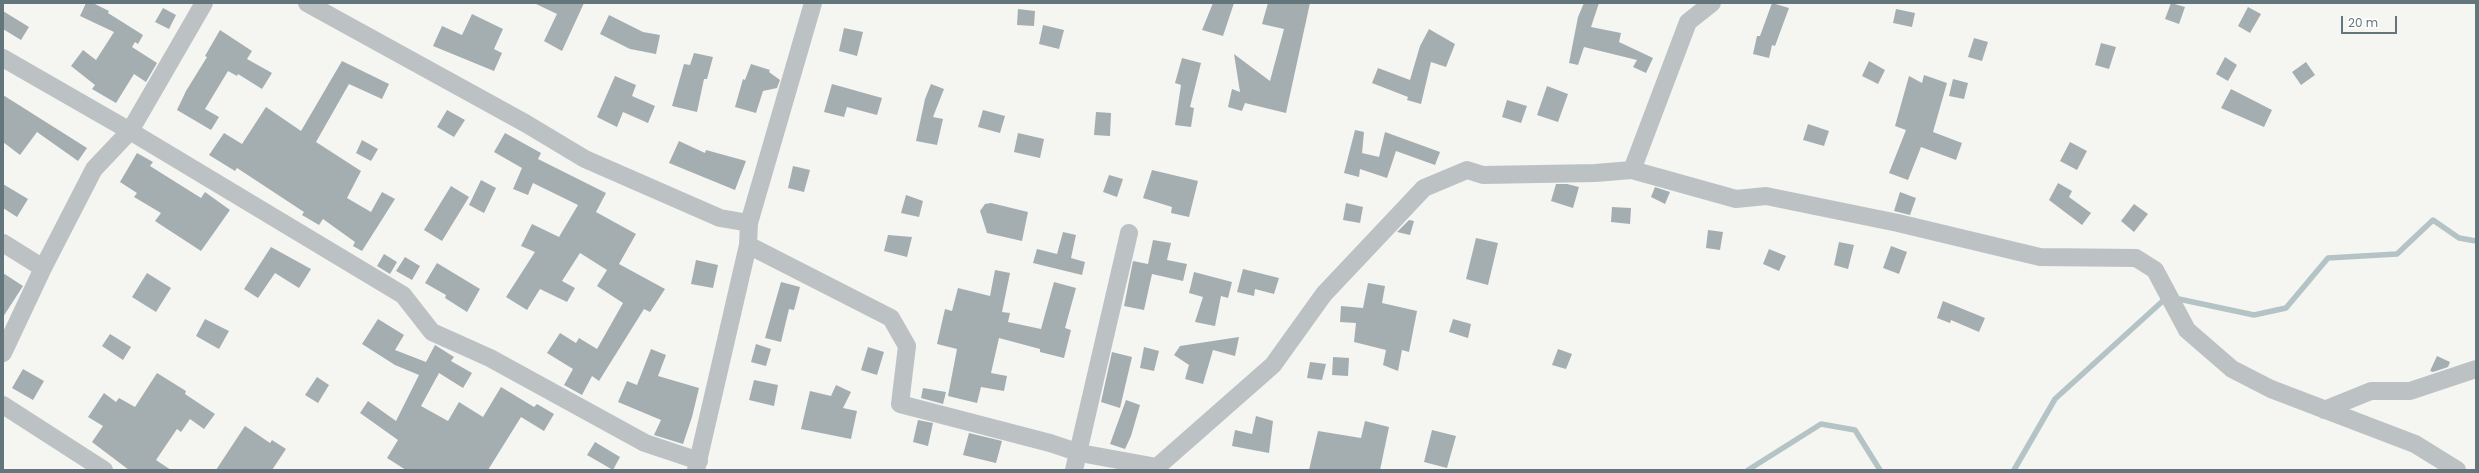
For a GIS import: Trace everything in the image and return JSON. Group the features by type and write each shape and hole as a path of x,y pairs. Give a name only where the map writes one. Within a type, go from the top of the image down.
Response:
{"street":[{"path":"3,353 43,268 94,169 130,131 204,3"},
{"path":"307,3 525,123 585,159 720,218 749,223"},
{"path":"3,58 130,131 403,295 432,332 490,358 645,443 697,465 748,245 749,223 813,3"},
{"path":"1632,170 1688,22 1712,3"},
{"path":"748,245 891,318 907,346 900,404 1050,442 1077,462 1157,467 1273,365 1324,294 1424,188 1467,170 1482,175 1595,173 1632,170 1736,199 1766,196 1898,223 2040,257 2136,258 2155,270 2187,330 2232,369 2271,389 2415,444 2457,470"},
{"path":"1077,462 1129,233"},
{"path":"3,243 43,268"},
{"path":"2324,410 2372,392 2410,391 2476,369"},
{"path":"3,405 104,470"}],"building":[{"path":"86,3 93,3 109,11 108,13 143,35 138,44 135,42 132,47 157,63 146,82 134,74 116,103 92,89 95,85 71,66 83,50 96,60 114,32 80,16"},
{"path":"534,3 584,3 562,51 544,41 557,14"},
{"path":"1213,3 1234,3 1223,36 1202,30"},
{"path":"1268,3 1310,3 1286,113 1245,103 1242,111 1228,107 1232,89 1240,92 1234,54 1270,81 1284,29 1262,24"},
{"path":"1584,3 1599,3 1591,27 1621,33 1619,42 1653,58 1646,73 1633,67 1637,60 1584,47 1578,65 1569,63 1578,17"},
{"path":"1772,3 1789,8 1775,46 1772,45 1769,58 1753,54 1757,36 1760,36"},
{"path":"2171,3 2185,7 2179,24 2165,19"},
{"path":"2248,7 2261,14 2250,33 2238,26"},
{"path":"163,8 176,15 169,29 155,22"},
{"path":"1018,9 1035,11 1034,26 1017,25"},
{"path":"1896,9 1915,13 1912,27 1893,23"},
{"path":"3,11 29,27 21,40 3,29"},
{"path":"472,14 503,29 494,49 502,53 494,71 433,46 442,26 462,35"},
{"path":"609,15 643,32 660,35 656,54 630,49 600,34"},
{"path":"1043,25 1064,30 1059,49 1039,44"},
{"path":"844,28 863,32 857,56 839,51"},
{"path":"1429,29 1455,44 1446,67 1431,62 1421,104 1407,100 1408,97 1372,83 1378,68 1410,80 1420,46"},
{"path":"220,30 252,51 247,59 272,73 262,89 238,74 237,76 228,71 205,109 219,117 211,130 177,110 186,91 207,57 205,56"},
{"path":"1974,38 1988,42 1982,61 1968,57"},
{"path":"2101,43 2116,47 2109,69 2095,65"},
{"path":"694,53 713,57 707,79 704,79 697,112 672,106 684,64 690,65"},
{"path":"2225,57 2237,65 2228,81 2216,74"},
{"path":"1182,58 1201,63 1190,107 1194,108 1191,127 1175,125 1181,85 1175,83"},
{"path":"342,61 389,84 382,99 349,84 316,142 361,171 347,198 371,212 382,192 395,199 362,251 353,246 355,242 323,219 319,225 302,215 304,212 237,168 235,171 209,155 224,133 242,144 266,107 301,131"},
{"path":"1869,61 1885,70 1878,84 1862,76"},
{"path":"2306,62 2315,75 2301,85 2292,72"},
{"path":"751,64 770,70 769,72 780,80 777,88 763,91 756,113 735,107 743,79 745,80"},
{"path":"1924,75 1947,83 1933,132 1962,143 1956,160 1921,147 1908,180 1889,173 1906,130 1895,126 1909,76 1922,83"},
{"path":"615,76 636,85 632,96 655,106 648,123 623,112 617,127 597,117"},
{"path":"1953,79 1968,83 1964,99 1949,96"},
{"path":"832,84 882,98 877,115 847,107 844,117 824,112"},
{"path":"931,84 944,89 933,117 943,119 937,145 916,141 925,99"},
{"path":"1547,86 1568,94 1558,122 1537,115"},
{"path":"2231,89 2272,110 2264,127 2221,108"},
{"path":"3,95 87,148 78,161 37,132 20,155 3,142"},
{"path":"1507,100 1527,106 1521,123 1502,117"},
{"path":"447,110 465,120 454,137 437,127"},
{"path":"983,110 1005,116 1000,133 978,127"},
{"path":"1096,112 1111,113 1110,136 1094,135"},
{"path":"1808,124 1829,131 1824,146 1803,140"},
{"path":"1355,130 1364,132 1362,153 1379,157 1385,132 1440,152 1435,165 1396,151 1387,178 1360,169 1359,177 1344,173"},
{"path":"505,133 541,153 538,159 606,193 596,212 636,234 619,264 665,289 650,312 644,309 599,381 592,376 582,395 564,385 573,369 547,353 560,333 576,343 579,338 597,349 623,303 597,286 607,270 580,253 562,281 575,288 567,302 540,289 527,310 506,297 535,252 521,246 532,224 559,237 578,205 533,183 528,195 513,189 522,168 494,152"},
{"path":"1018,133 1044,139 1040,158 1014,152"},
{"path":"362,140 378,149 371,161 356,153"},
{"path":"679,141 705,153 706,150 746,161 735,190 669,163"},
{"path":"2070,142 2087,151 2077,170 2060,161"},
{"path":"137,153 153,162 150,166 201,198 205,192 230,210 201,251 155,221 161,213 134,197 137,193 120,182"},
{"path":"793,166 810,170 804,192 788,188"},
{"path":"1152,170 1198,181 1189,217 1171,213 1172,207 1143,198"},
{"path":"1109,175 1123,179 1117,197 1103,192"},
{"path":"481,180 496,188 484,213 469,205"},
{"path":"2058,183 2072,191 2069,197 2091,213 2082,225 2049,200"},
{"path":"3,184 28,199 17,217 3,208"},
{"path":"1556,184 1567,184 1579,187 1573,208 1551,201"},
{"path":"451,186 469,197 442,241 424,230"},
{"path":"1655,187 1670,192 1665,204 1651,197"},
{"path":"1900,192 1916,198 1910,215 1894,211"},
{"path":"906,195 923,201 919,217 901,213"},
{"path":"991,203 1028,212 1022,241 987,233 980,211 985,204"},
{"path":"1346,203 1363,207 1360,223 1343,220"},
{"path":"2134,204 2148,214 2134,232 2121,221"},
{"path":"1612,207 1631,208 1630,224 1611,222"},
{"path":"1409,220 1414,221 1410,235 1397,232"},
{"path":"1708,230 1723,232 1720,250 1706,248"},
{"path":"1063,232 1076,235 1071,258 1085,262 1082,275 1033,263 1037,249 1057,254"},
{"path":"888,235 912,237 907,257 884,251"},
{"path":"1476,238 1498,243 1488,285 1466,279"},
{"path":"1153,240 1171,243 1167,260 1187,264 1183,281 1152,274 1144,310 1124,306 1133,261 1148,264"},
{"path":"1839,242 1854,245 1848,269 1834,265"},
{"path":"1891,246 1907,252 1899,274 1883,268"},
{"path":"271,247 311,269 299,288 275,273 258,298 244,289"},
{"path":"1769,249 1786,256 1779,271 1763,264"},
{"path":"384,254 397,262 390,274 377,266"},
{"path":"405,257 420,266 412,280 396,271"},
{"path":"696,260 718,265 713,288 691,284"},
{"path":"437,263 480,289 467,312 445,298 446,295 425,283"},
{"path":"1243,269 1279,278 1274,294 1255,289 1254,296 1237,292"},
{"path":"995,270 1010,273 1002,312 1010,313 1008,322 1041,329 1054,282 1076,288 1065,328 1071,330 1064,358 1040,352 1040,349 999,338 991,373 1007,376 1004,391 981,387 977,403 948,396 957,349 937,344 945,309 952,311 958,288 990,296"},
{"path":"1194,272 1232,282 1228,298 1221,296 1215,326 1195,322 1203,297 1189,293"},
{"path":"3,273 23,286 3,317"},
{"path":"147,273 171,288 156,312 132,297"},
{"path":"781,282 800,287 794,310 789,309 781,342 765,338"},
{"path":"1368,283 1385,286 1382,303 1417,311 1409,352 1402,350 1398,371 1383,365 1386,350 1354,342 1356,323 1340,322 1341,306 1363,308"},
{"path":"1943,301 1985,318 1979,332 1951,320 1950,323 1937,318"},
{"path":"205,319 229,331 219,349 196,336"},
{"path":"378,319 404,335 395,350 426,362 435,345 454,357 451,361 472,373 463,388 439,373 421,406 448,421 459,402 483,417 501,387 534,407 537,404 554,414 544,431 521,417 488,470 406,470 387,458 398,440 360,413 368,401 396,421 419,375 395,365 362,344"},
{"path":"1453,319 1471,324 1468,338 1449,332"},
{"path":"110,334 131,347 123,360 102,346"},
{"path":"1239,337 1235,356 1213,350 1203,384 1185,379 1189,365 1174,355 1180,346"},
{"path":"756,344 771,349 766,366 751,362"},
{"path":"868,347 884,352 877,375 861,370"},
{"path":"1144,347 1159,351 1154,371 1140,368"},
{"path":"651,349 666,355 658,376 699,388 692,417 683,444 654,435 661,420 618,402 627,381 637,385"},
{"path":"1558,349 1572,354 1566,369 1552,365"},
{"path":"1112,352 1132,357 1120,408 1101,402"},
{"path":"2437,356 2450,362 2448,367 2433,372 2430,371"},
{"path":"1333,357 1349,358 1348,376 1332,375"},
{"path":"1310,362 1326,364 1322,380 1307,378"},
{"path":"23,369 44,381 33,400 12,388"},
{"path":"157,373 186,391 185,394 215,414 204,429 190,419 181,432 177,429 156,460 171,470 129,470 92,442 103,426 88,417 104,393 116,402 119,398 135,407"},
{"path":"317,377 329,385 318,403 305,395"},
{"path":"754,380 778,385 774,406 749,400"},
{"path":"836,385 851,392 843,408 857,411 851,439 801,429 810,391 831,396"},
{"path":"923,388 946,392 943,404 921,398"},
{"path":"1126,400 1140,405 1131,436 1125,449 1110,444"},
{"path":"1256,416 1273,421 1269,453 1232,446 1235,430 1252,434"},
{"path":"918,420 933,423 928,446 913,442"},
{"path":"1365,421 1389,427 1380,470 1309,470 1318,431 1361,438"},
{"path":"245,426 270,443 272,440 286,449 272,470 216,470"},
{"path":"1432,430 1456,436 1447,468 1424,462"},
{"path":"969,433 1002,441 996,463 963,455"},
{"path":"595,442 620,457 613,470 587,455"}],"waterway":[{"path":"2174,298 2254,315 2286,308 2328,258 2397,254 2433,220 2459,238 2476,241"},
{"path":"2014,470 2055,399 2166,298"},
{"path":"1748,470 1821,424 1855,430 1880,470"}]}
